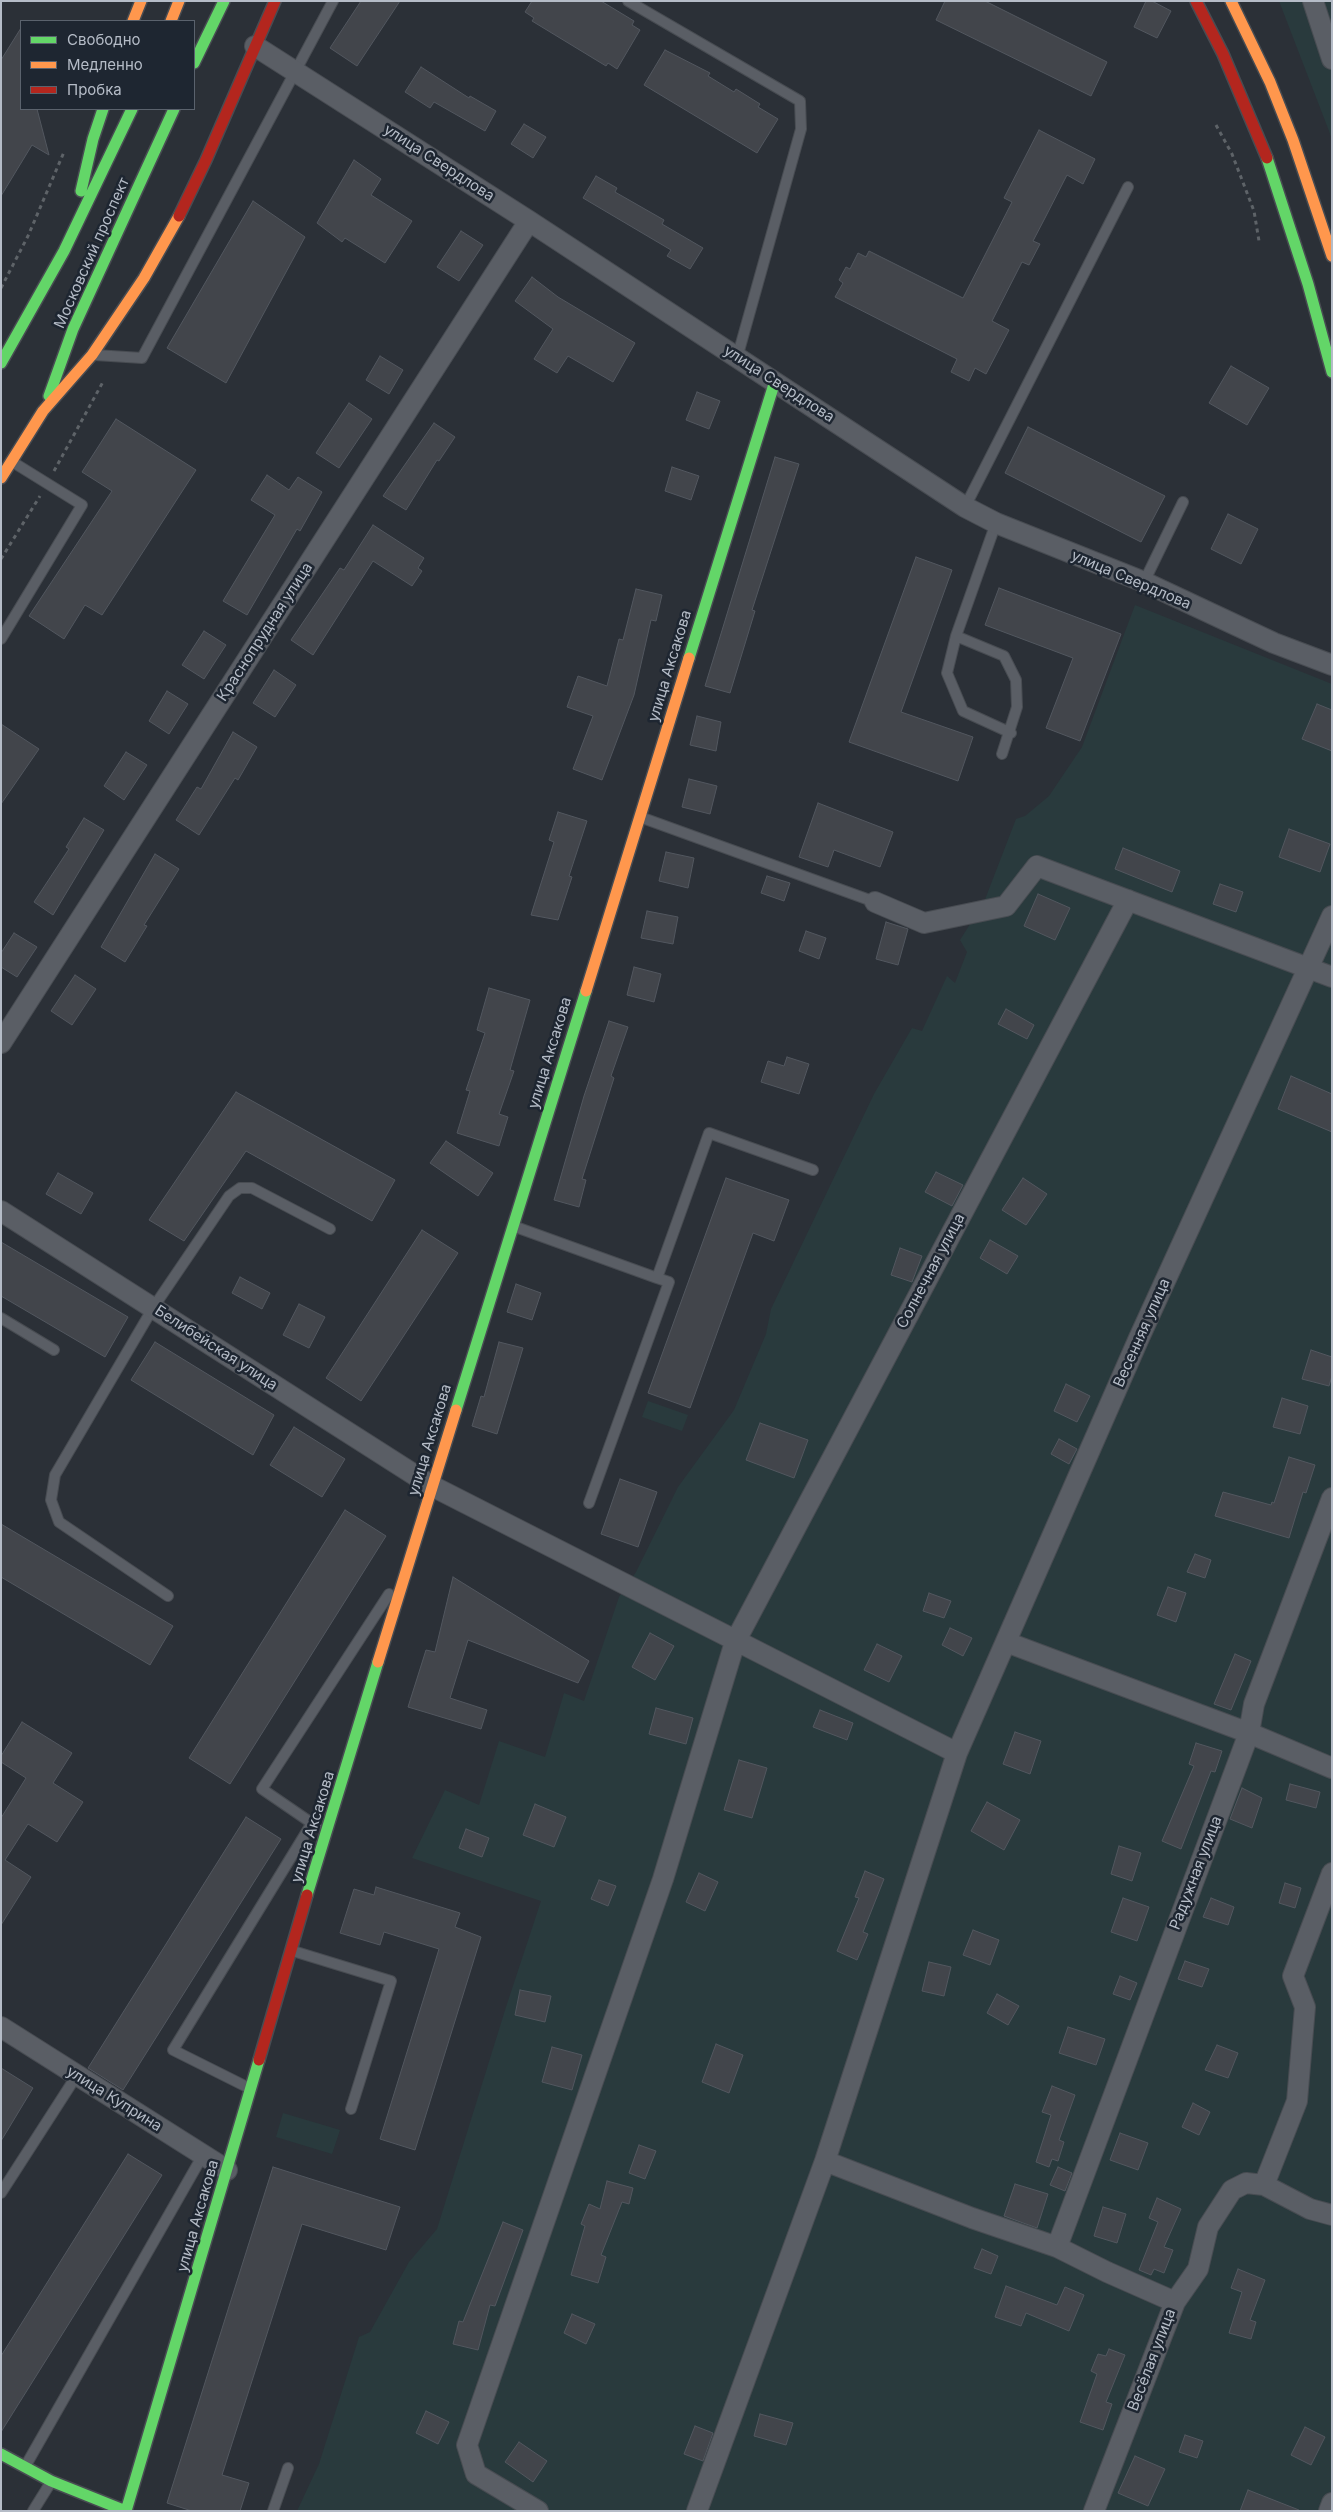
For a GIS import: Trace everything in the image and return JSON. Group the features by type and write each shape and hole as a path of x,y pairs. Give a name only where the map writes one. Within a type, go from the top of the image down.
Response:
{"street":[{"path":"171,20 179,1"},
{"path":"195,61 224,1"},
{"path":"1,478 43,411 92,355 144,278 176,222 206,160 275,1"},
{"path":"1196,1 1223,54 1264,150 1305,276 1332,372"},
{"path":"1231,1 1252,42 1283,115 1332,256"},
{"path":"1313,1 1332,59"},
{"path":"133,20 141,2"},
{"name":"улица Свердлова","path":"255,46 529,221 965,507 996,523 1144,582 1274,643 1332,665"},
{"path":"72,234 93,139 103,110"},
{"name":"Московский проспект","path":"1,363 72,234 132,110"},
{"name":"Московский проспект","path":"43,411 73,329 174,110"},
{"name":"Краснопрудная улица","path":"1,1043 529,221"},
{"name":"улица Аксакова","path":"126,2511 252,2090 326,1832 775,381"},
{"path":"875,902 924,923 1006,906 1037,866 1332,977"},
{"name":"Солнечная улица","path":"538,2511 476,2474 467,2445 664,1879 735,1642 1128,900"},
{"name":"Весенняя улица","path":"697,2511 825,2161 958,1753 1140,1338 1332,916"},
{"name":"Белибейская улица","path":"1,1211 432,1486 735,1642 958,1753"},
{"name":"Радужная улица","path":"1057,2247 1249,1733 1254,1704 1332,1498"},
{"path":"1006,1642 1249,1733 1332,1768"},
{"path":"1332,1873 1293,1976 1305,2007 1297,2101 1264,2185 1310,2209 1332,2215"},
{"name":"улица Куприна","path":"1,2027 228,2170"},
{"path":"825,2161 972,2218 1057,2247 1107,2272 1175,2302"},
{"name":"Весёлая улица","path":"1094,2511 1175,2302 1198,2269 1208,2227 1232,2190 1246,2183 1264,2185"},
{"path":"1,2454 51,2481 126,2511"},
{"path":"1329,2511 1332,2503"}],"lane":[{"path":"92,355 142,358 333,1"},
{"path":"628,1 800,101 801,129 737,358"},
{"path":"965,507 1128,187"},
{"path":"1,639 82,505 11,461"},
{"path":"1144,582 1183,502"},
{"path":"996,523 956,636 947,673 963,711 1010,732"},
{"path":"956,636 1004,656 1016,680 1017,707 1002,754"},
{"path":"639,817 875,902"},
{"path":"657,1278 709,1133 813,1170"},
{"path":"168,1596 59,1522 51,1500 55,1475 153,1308 229,1196 240,1188 252,1188 330,1229"},
{"path":"512,1226 669,1282 589,1503"},
{"path":"1,1318 54,1350"},
{"path":"326,1832 262,1789 408,1564"},
{"path":"252,2090 173,2050 312,1823"},
{"path":"292,1951 390,1981 351,2109"},
{"path":"1,2193 77,2076"},
{"path":"25,2466 202,2155"},
{"path":"273,2511 288,2468"},
{"path":"33,2511 51,2481"}],"path":[{"path":"1216,125 1232,154 1254,211 1259,240"},
{"path":"1,288 28,236 68,144"}],"shaded area":[{"path":"1279,1 1332,1 1332,140 1329,131"},
{"path":"1135,605 1332,684 1332,2511 297,2511 319,2464 359,2337 370,2332 409,2262 437,2229 541,1901 412,1858 445,1790 479,1805 499,1741 545,1757 564,1693 584,1701 619,1597 636,1572 678,1487 734,1410 766,1334 771,1309 874,1094 912,1028 922,1031 947,976 955,983 967,952 960,940 984,902 1016,819 1025,816 1049,796 1082,747"},
{"path":"648,1401 688,1415 682,1431 642,1417"},
{"path":"283,2113 340,2130 332,2154 276,2137"}],"building":[{"path":"361,1 400,1 357,66 330,48"},
{"path":"532,1 601,1 634,21 632,25 640,30 617,69 608,63 606,66 532,21 534,18 525,12"},
{"path":"945,1 985,1 1107,62 1091,96 936,20"},
{"path":"1146,1 1152,1 1171,11 1157,38 1134,27"},
{"path":"20,30 20,110 37,110 49,155 32,145 1,196 1,60"},
{"path":"665,50 710,73 708,76 734,92 736,89 760,104 758,107 778,119 757,153 644,85"},
{"path":"421,67 469,98 470,96 496,111 485,131 434,102 430,108 405,92"},
{"path":"524,124 546,137 533,158 511,144"},
{"path":"1039,130 1095,159 1083,184 1067,175 1033,241 1040,244 1029,265 1022,262 992,321 1009,330 986,374 975,368 969,381 951,372 957,359 835,297 843,283 839,280 846,267 850,269 858,253 866,257 869,251 963,298 1012,202 1004,198"},
{"path":"354,160 381,179 371,195 412,221 385,263 345,238 342,242 317,223"},
{"path":"596,176 617,188 615,192 664,220 662,224 703,248 690,269 667,256 671,250 583,198"},
{"path":"253,201 305,237 226,383 167,348"},
{"path":"461,231 483,245 459,281 437,267"},
{"path":"532,277 558,297 635,343 613,382 568,356 557,373 534,359 553,329 515,301"},
{"path":"380,356 403,370 389,394 366,380"},
{"path":"1231,366 1269,388 1247,425 1209,403"},
{"path":"697,392 720,401 709,429 686,420"},
{"path":"349,403 372,419 339,468 316,453"},
{"path":"116,419 196,470 102,615 85,605 64,639 29,616 112,491 82,472"},
{"path":"434,423 455,437 439,461 437,460 406,510 383,496"},
{"path":"1028,427 1165,496 1141,542 1005,473"},
{"path":"775,457 799,464 752,610 755,611 730,693 705,686"},
{"path":"672,467 699,476 691,500 665,491"},
{"path":"267,475 289,490 298,477 322,492 300,531 297,529 247,615 223,601 275,515 251,500"},
{"path":"1228,514 1258,529 1241,564 1211,549"},
{"path":"373,525 424,558 418,568 422,571 412,586 373,561 313,655 291,640 340,568 344,570"},
{"path":"916,557 952,570 901,712 973,737 958,781 849,742"},
{"path":"999,588 1121,634 1080,741 1046,728 1073,658 985,625"},
{"path":"636,589 662,595 656,621 651,620 634,695 602,780 573,769 593,716 567,707 578,676 607,686 619,639 623,640"},
{"path":"204,631 226,645 204,679 182,665"},
{"path":"274,670 296,685 275,717 253,703"},
{"path":"167,691 188,704 169,734 149,721"},
{"path":"1317,704 1332,710 1332,751 1302,739"},
{"path":"697,716 721,722 716,751 690,745"},
{"path":"1,724 39,749 1,804"},
{"path":"233,732 257,747 238,780 235,778 199,835 176,820 197,787 201,789"},
{"path":"126,752 147,765 124,800 104,786"},
{"path":"689,779 717,786 710,814 682,807"},
{"path":"818,803 893,832 880,867 834,850 828,867 799,857"},
{"path":"558,812 587,821 569,876 572,877 558,920 531,915 554,842 549,840"},
{"path":"84,818 104,830 53,915 34,902 69,849 66,847"},
{"path":"1289,829 1330,844 1320,872 1279,857"},
{"path":"1123,848 1180,871 1172,892 1115,869"},
{"path":"666,852 694,858 688,888 659,881"},
{"path":"155,854 179,869 144,925 147,926 125,962 101,947"},
{"path":"767,876 790,883 784,901 761,893"},
{"path":"1220,884 1243,892 1236,912 1213,904"},
{"path":"1038,894 1070,908 1055,940 1024,926"},
{"path":"647,911 678,917 673,944 641,938"},
{"path":"886,922 908,929 898,965 876,959"},
{"path":"806,931 826,938 819,959 799,951"},
{"path":"14,933 37,947 17,977 1,967 1,953"},
{"path":"634,967 661,974 654,1002 627,995"},
{"path":"75,975 96,989 72,1025 51,1011"},
{"path":"489,988 530,1000 510,1070 514,1071 499,1114 508,1117 499,1146 457,1133 470,1091 466,1090 485,1033 477,1030"},
{"path":"1006,1009 1034,1025 1027,1039 998,1024"},
{"path":"609,1021 628,1027 611,1076 614,1078 582,1179 586,1180 579,1207 554,1200 584,1096"},
{"path":"787,1057 809,1064 799,1094 761,1082 768,1061 784,1066"},
{"path":"1291,1076 1332,1094 1332,1132 1278,1109"},
{"path":"236,1092 395,1180 372,1221 246,1151 184,1241 149,1220"},
{"path":"446,1141 493,1173 478,1196 430,1163"},
{"path":"936,1172 963,1185 952,1206 925,1192"},
{"path":"58,1173 93,1193 81,1214 46,1194"},
{"path":"726,1178 789,1200 774,1241 753,1233 690,1408 648,1393"},
{"path":"1023,1178 1047,1194 1026,1225 1002,1210"},
{"path":"422,1230 458,1253 361,1401 326,1378"},
{"path":"990,1240 1018,1256 1007,1274 980,1258"},
{"path":"1,1242 128,1317 105,1357 1,1296"},
{"path":"900,1248 922,1256 912,1282 891,1275"},
{"path":"240,1277 270,1293 262,1309 232,1293"},
{"path":"516,1284 541,1293 532,1320 507,1312"},
{"path":"299,1304 325,1317 309,1348 283,1335"},
{"path":"155,1342 274,1415 253,1455 131,1380"},
{"path":"499,1342 523,1348 497,1434 472,1426 481,1396 484,1397"},
{"path":"1311,1350 1332,1357 1332,1376 1329,1386 1302,1379"},
{"path":"1066,1384 1090,1396 1077,1422 1054,1411"},
{"path":"1282,1398 1308,1406 1300,1434 1273,1427"},
{"path":"760,1423 808,1440 794,1478 746,1460"},
{"path":"294,1427 345,1459 322,1497 270,1465"},
{"path":"1059,1439 1077,1449 1069,1464 1051,1454"},
{"path":"1289,1457 1315,1465 1306,1493 1303,1492 1289,1538 1215,1516 1223,1492 1271,1505 1272,1502 1274,1503"},
{"path":"620,1479 657,1492 638,1547 601,1534"},
{"path":"345,1510 386,1536 230,1784 189,1758"},
{"path":"1,1524 173,1626 150,1665 1,1577"},
{"path":"1195,1554 1211,1560 1205,1578 1187,1572"},
{"path":"453,1577 589,1661 578,1683 468,1640 450,1698 487,1710 481,1729 408,1707 426,1650 435,1652"},
{"path":"1168,1587 1186,1593 1176,1622 1157,1615"},
{"path":"929,1593 951,1601 944,1618 923,1611"},
{"path":"950,1628 972,1638 963,1656 942,1645"},
{"path":"650,1633 674,1646 655,1680 632,1667"},
{"path":"877,1644 902,1656 889,1682 864,1670"},
{"path":"1235,1654 1251,1661 1231,1710 1214,1704"},
{"path":"656,1708 693,1718 686,1744 649,1734"},
{"path":"820,1710 853,1723 847,1740 813,1727"},
{"path":"22,1722 72,1753 53,1783 83,1802 57,1842 28,1824 5,1860 31,1877 1,1925 1,1818 26,1778 1,1762 1,1756"},
{"path":"1015,1732 1041,1741 1030,1774 1003,1764"},
{"path":"1196,1743 1222,1751 1215,1772 1211,1771 1181,1849 1162,1841 1194,1766 1189,1764"},
{"path":"739,1760 767,1768 752,1818 724,1810"},
{"path":"1290,1784 1320,1792 1316,1808 1286,1800"},
{"path":"1242,1788 1262,1798 1252,1828 1230,1819"},
{"path":"987,1802 1020,1820 1004,1850 971,1831"},
{"path":"535,1804 566,1817 554,1847 523,1835"},
{"path":"246,1817 281,1839 123,2090 88,2068"},
{"path":"466,1829 489,1838 482,1857 459,1848"},
{"path":"1119,1846 1141,1853 1132,1881 1111,1874"},
{"path":"865,1871 884,1879 863,1932 868,1934 857,1960 837,1951 859,1898 855,1897"},
{"path":"699,1873 718,1882 705,1911 686,1902"},
{"path":"599,1880 616,1886 608,1906 591,1899"},
{"path":"1285,1883 1301,1888 1295,1908 1279,1903"},
{"path":"376,1887 460,1913 455,1927 481,1937 415,2150 380,2139 439,1949 384,1932 380,1945 340,1933 354,1889 374,1895"},
{"path":"1123,1898 1149,1907 1137,1941 1111,1932"},
{"path":"1211,1898 1234,1907 1228,1925 1203,1917"},
{"path":"973,1930 999,1940 990,1965 963,1955"},
{"path":"1185,1961 1209,1969 1202,1987 1178,1979"},
{"path":"929,1962 951,1967 944,1996 922,1991"},
{"path":"1120,1976 1137,1983 1130,2000 1113,1994"},
{"path":"520,1990 551,1996 545,2022 515,2015"},
{"path":"997,1994 1019,2006 1008,2025 987,2013"},
{"path":"1068,2027 1105,2039 1096,2065 1059,2053"},
{"path":"716,2044 743,2055 729,2093 702,2082"},
{"path":"1217,2045 1238,2053 1228,2078 1205,2070"},
{"path":"552,2047 582,2055 572,2090 542,2082"},
{"path":"1,2068 33,2088 1,2141"},
{"path":"1052,2086 1075,2095 1059,2140 1064,2142 1058,2161 1052,2159 1049,2167 1036,2162 1051,2115 1042,2112"},
{"path":"1193,2103 1210,2112 1199,2135 1182,2127"},
{"path":"1120,2133 1148,2143 1138,2170 1110,2160"},
{"path":"639,2145 656,2151 645,2179 629,2173"},
{"path":"128,2154 162,2175 1,2432 1,2356"},
{"path":"273,2167 400,2207 386,2250 302,2224 222,2475 249,2483 240,2511 192,2511 167,2503"},
{"path":"1058,2167 1072,2173 1065,2191 1050,2185"},
{"path":"607,2181 633,2188 629,2204 622,2202 601,2255 606,2257 598,2283 571,2275 585,2226 581,2224 589,2204 600,2209"},
{"path":"1015,2184 1048,2194 1037,2228 1004,2216"},
{"path":"1157,2198 1181,2209 1164,2247 1173,2250 1164,2273 1154,2269 1151,2275 1139,2270 1158,2222 1149,2218"},
{"path":"1103,2207 1126,2214 1117,2243 1094,2236"},
{"path":"503,2222 523,2230 495,2306 490,2305 478,2350 453,2344 459,2321 463,2322"},
{"path":"982,2249 998,2256 991,2274 974,2268"},
{"path":"1238,2269 1265,2280 1250,2320 1256,2322 1251,2339 1229,2333 1242,2292 1231,2288"},
{"path":"1006,2286 1057,2305 1065,2287 1084,2295 1069,2331 1026,2313 1021,2326 995,2317"},
{"path":"572,2314 595,2324 586,2344 564,2333"},
{"path":"1109,2349 1125,2355 1106,2402 1112,2404 1103,2430 1080,2422 1097,2374 1091,2371 1098,2354 1106,2356"},
{"path":"426,2411 449,2422 438,2444 416,2433"},
{"path":"760,2414 793,2423 786,2445 754,2436"},
{"path":"695,2426 713,2433 703,2461 684,2454"},
{"path":"1305,2427 1325,2437 1311,2465 1291,2455"},
{"path":"1185,2435 1203,2441 1197,2458 1179,2452"},
{"path":"519,2442 547,2461 533,2482 505,2462"},
{"path":"1135,2456 1165,2469 1148,2506 1118,2493"},
{"path":"1248,2490 1299,2510 1299,2511 1240,2511"}],"traffic: fast":[{"path":"195,61 224,1"},
{"path":"81,191 93,139 103,110"},
{"path":"1,363 64,251 132,110"},
{"path":"49,396 73,329 174,110"},
{"path":"1267,158 1308,284 1332,372"},
{"path":"689,658 775,381"},
{"path":"456,1410 586,991"},
{"path":"307,1895 378,1662"},
{"path":"126,2511 259,2060"},
{"path":"1,2454 51,2481 126,2511"}],"traffic: slow":[{"path":"133,20 141,1"},
{"path":"171,20 179,1"},
{"path":"1231,1 1270,82 1293,140 1332,256"},
{"path":"1,478 43,411 92,355 144,278 179,216"},
{"path":"586,991 689,658"},
{"path":"378,1662 456,1410"}],"traffic: jam":[{"path":"179,216 206,160 275,1"},
{"path":"1196,1 1223,54 1267,158"},
{"path":"259,2060 307,1895"}]}
